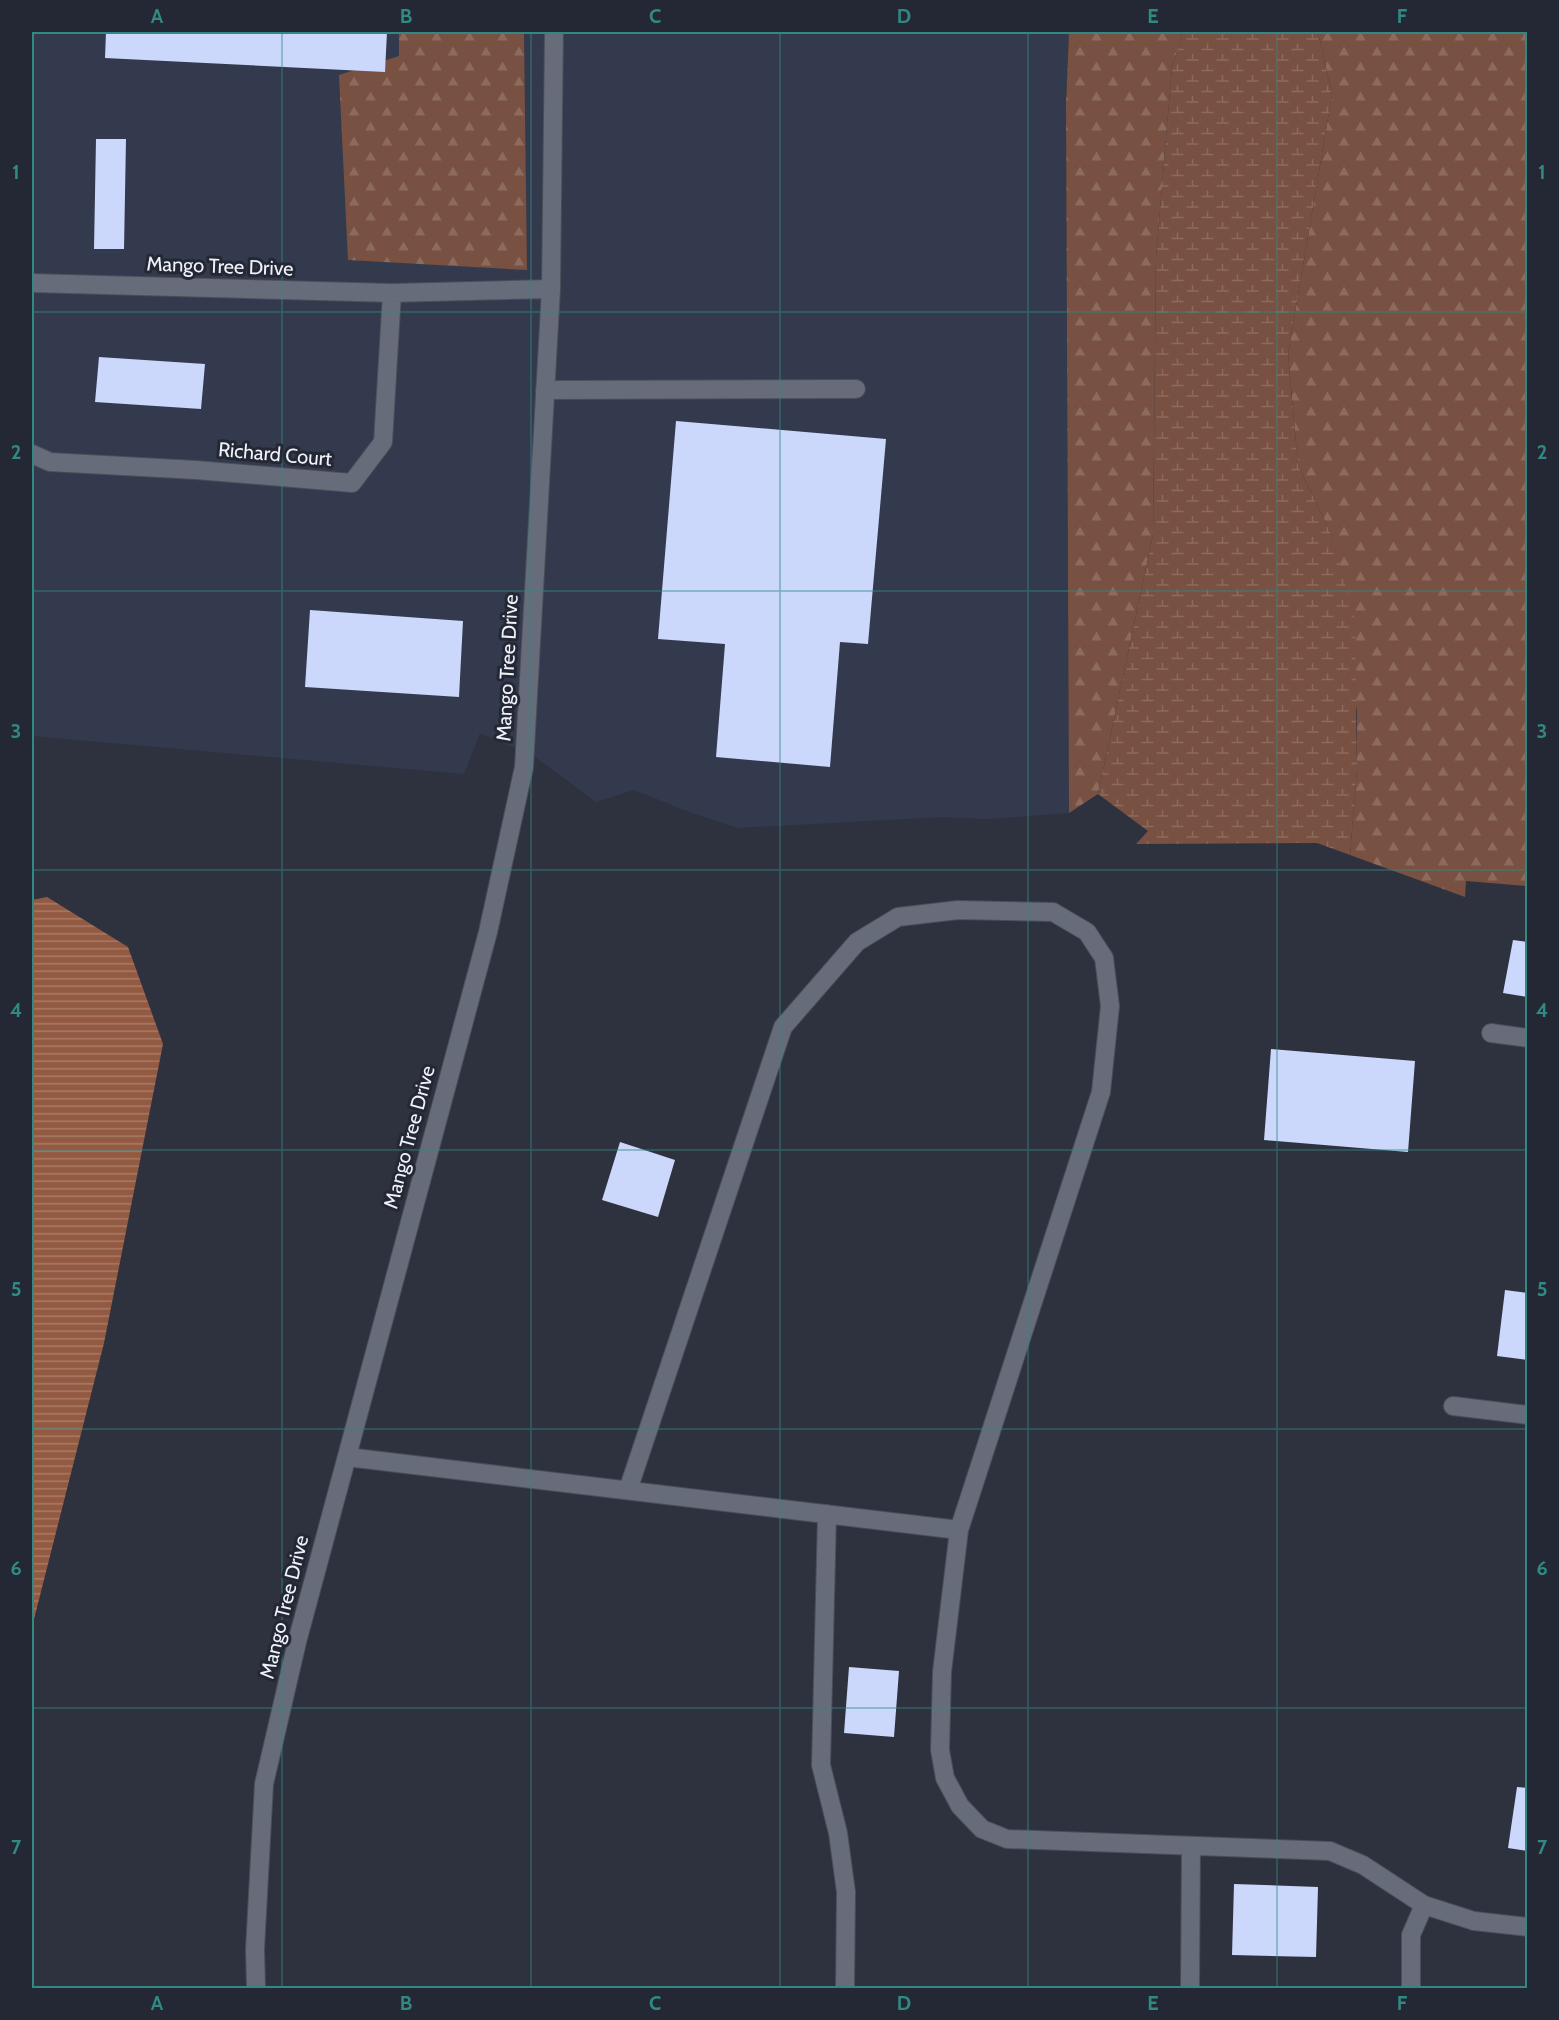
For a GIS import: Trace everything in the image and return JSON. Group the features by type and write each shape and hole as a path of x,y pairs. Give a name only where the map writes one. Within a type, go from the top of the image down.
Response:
{"street":[{"name":"Mango Tree Drive","path":"256,1989 255,1949 264,1784 297,1642 488,932 524,767 551,289 554,32"},
{"name":"Mango Tree Drive","path":"32,283 392,293 551,289"},
{"name":"Richard Court","path":"32,454 50,462 196,470 352,483 383,442 392,293"},
{"path":"545,390 856,389"},
{"path":"628,1490 783,1027 857,942 898,917 958,910 1053,912 1087,932 1104,958 1110,1006 1101,1092 959,1530 942,1672 940,1750 945,1778 960,1806 982,1829 1007,1839 1330,1851 1363,1865 1424,1905 1474,1921 1527,1927"},
{"path":"1491,1033 1527,1038"},
{"path":"1453,1406 1527,1415"},
{"path":"347,1457 959,1530"},
{"path":"827,1514 821,1765 838,1833 846,1892 846,1989"},
{"path":"1190,1989 1191,1846"},
{"path":"1411,1989 1411,1935 1424,1905"}],"shaded area":[{"path":"32,32 399,32 399,56 527,270 524,32 1069,32 1066,104 1069,813 988,819 942,817 738,828 634,790 596,802 534,756 480,733 464,774 32,736"},
{"path":"47,897 128,947 163,1044 104,1343 32,1627 32,900"}],"green space":[{"path":"399,32 524,32 527,270 348,260 339,75 399,56"},
{"path":"1069,32 1183,32 1172,67 1156,258 1153,535 1098,794 1069,813 1066,104"},
{"path":"1183,32 1318,32 1332,95 1288,354 1298,465 1333,538 1355,621 1357,770 1350,855 1317,843 1136,844 1148,831 1098,794 1153,535 1156,258 1172,67"},
{"path":"1318,32 1527,32 1527,886 1466,881 1465,897 1350,855 1357,770 1357,712 1333,538 1298,465 1288,354 1332,95"}],"building":[{"path":"106,32 387,32 385,72 105,58"},
{"path":"96,139 126,139 124,249 94,249"},
{"path":"99,357 205,364 201,409 95,402"},
{"path":"676,421 886,439 868,644 840,642 830,767 716,757 725,644 658,639"},
{"path":"310,610 463,621 459,697 305,687"},
{"path":"1513,940 1528,942 1528,997 1503,993"},
{"path":"1271,1049 1415,1061 1408,1152 1264,1140"},
{"path":"620,1142 675,1160 658,1217 602,1200"},
{"path":"1505,1290 1528,1293 1528,1360 1497,1356"},
{"path":"849,1667 899,1671 894,1737 844,1733"},
{"path":"1517,1787 1528,1788 1528,1851 1508,1848"},
{"path":"1234,1884 1318,1887 1316,1957 1232,1955"}]}
